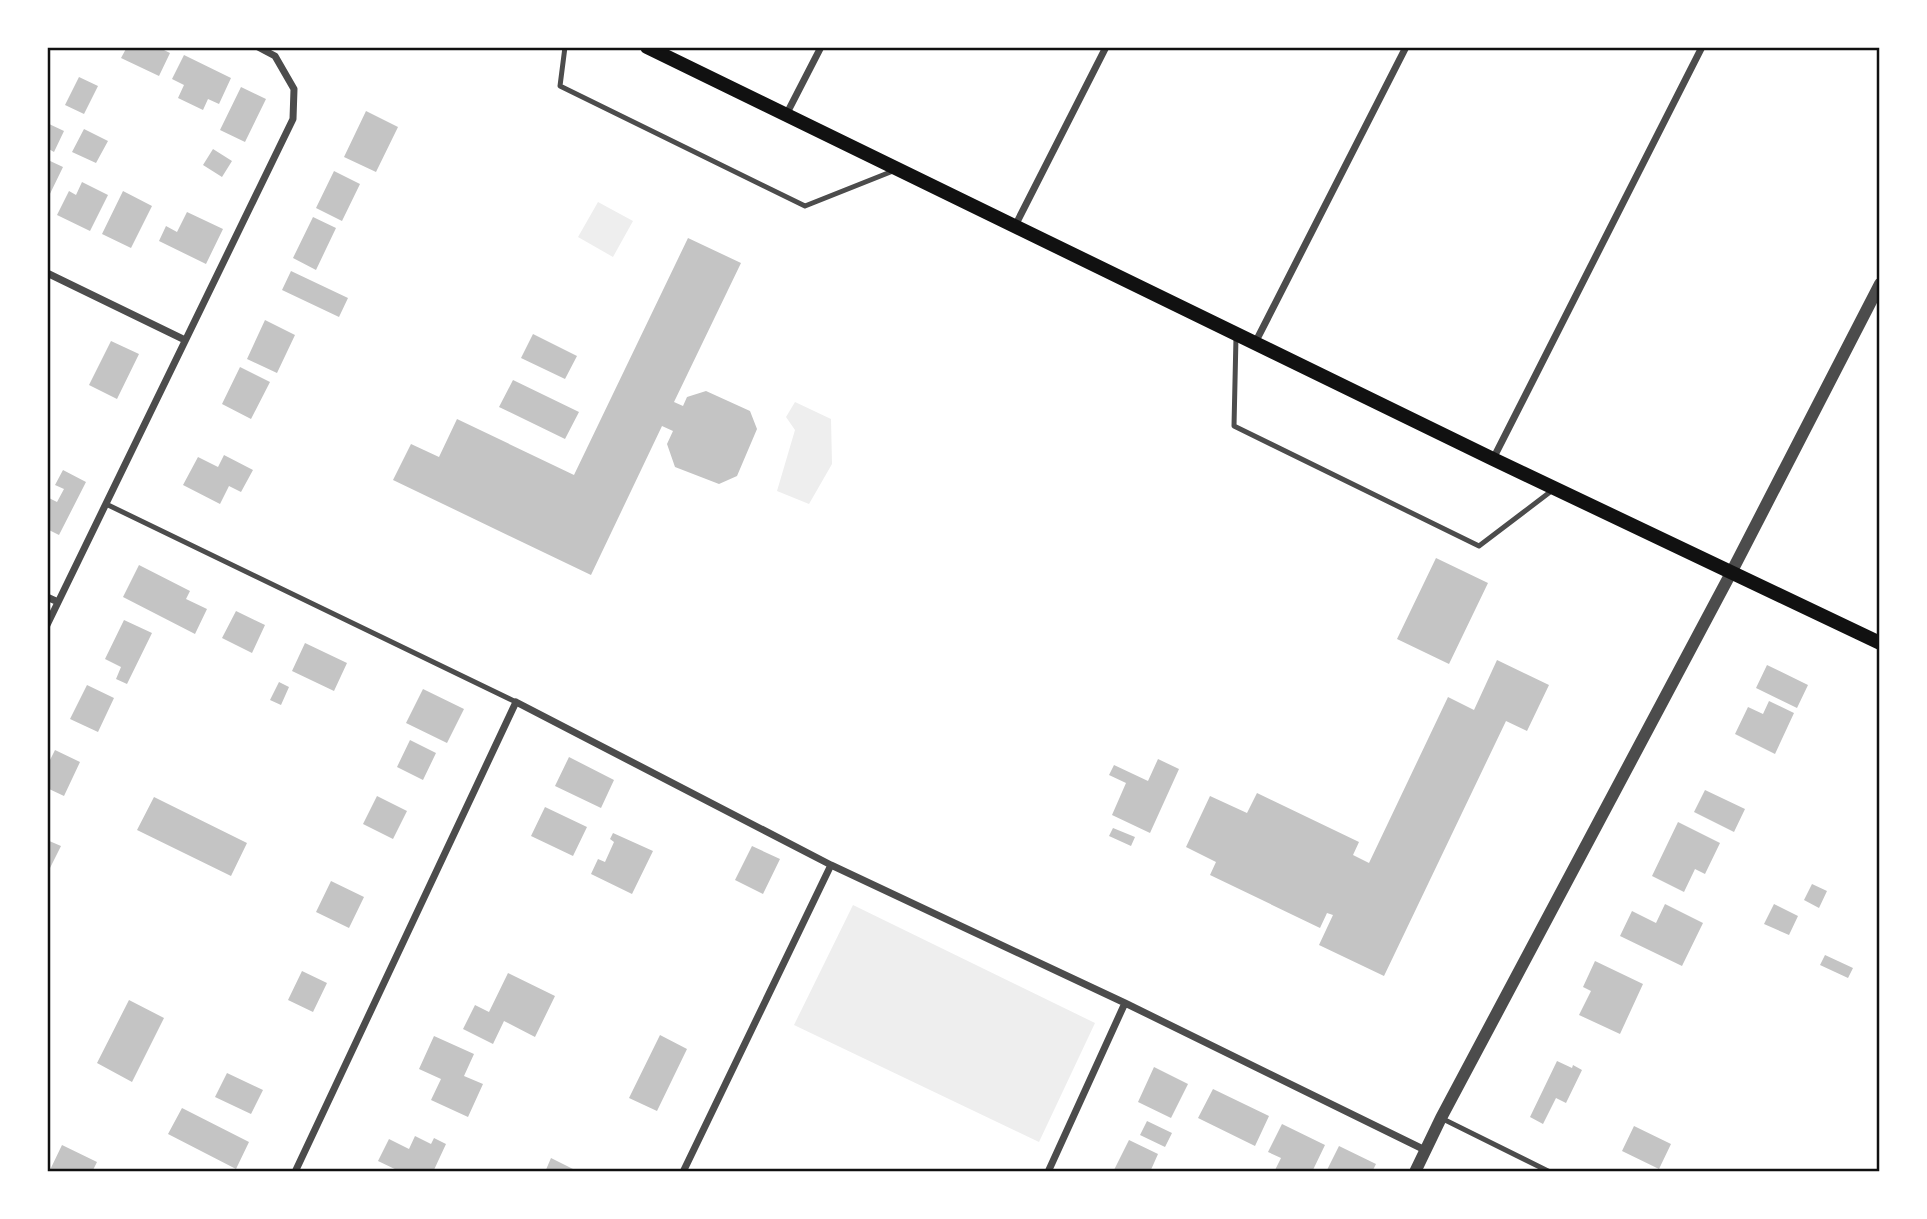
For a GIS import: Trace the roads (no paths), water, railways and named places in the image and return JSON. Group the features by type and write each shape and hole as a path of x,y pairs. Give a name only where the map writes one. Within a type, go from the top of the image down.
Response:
{"main road":[{"path":"647,47 1880,643"}],"street":[{"path":"47,625 293,119 294,89 275,56 258,47"},
{"path":"786,116 821,47"},
{"path":"1015,227 1106,47"},
{"path":"1255,343 1406,47"},
{"path":"1493,458 1702,47"},
{"path":"47,273 185,340"},
{"path":"1415,1172 1878,290"},
{"path":"47,597 58,602"},
{"path":"295,1172 516,702 831,864 1125,1003 1425,1150"},
{"path":"683,1172 831,864"},
{"path":"1048,1172 1125,1003"}],"lane":[{"path":"565,47 560,86 805,206 897,170"},
{"path":"1236,334 1234,426 1479,546 1555,488"},
{"path":"106,504 516,702"},
{"path":"1441,1118 1550,1172"}]}
